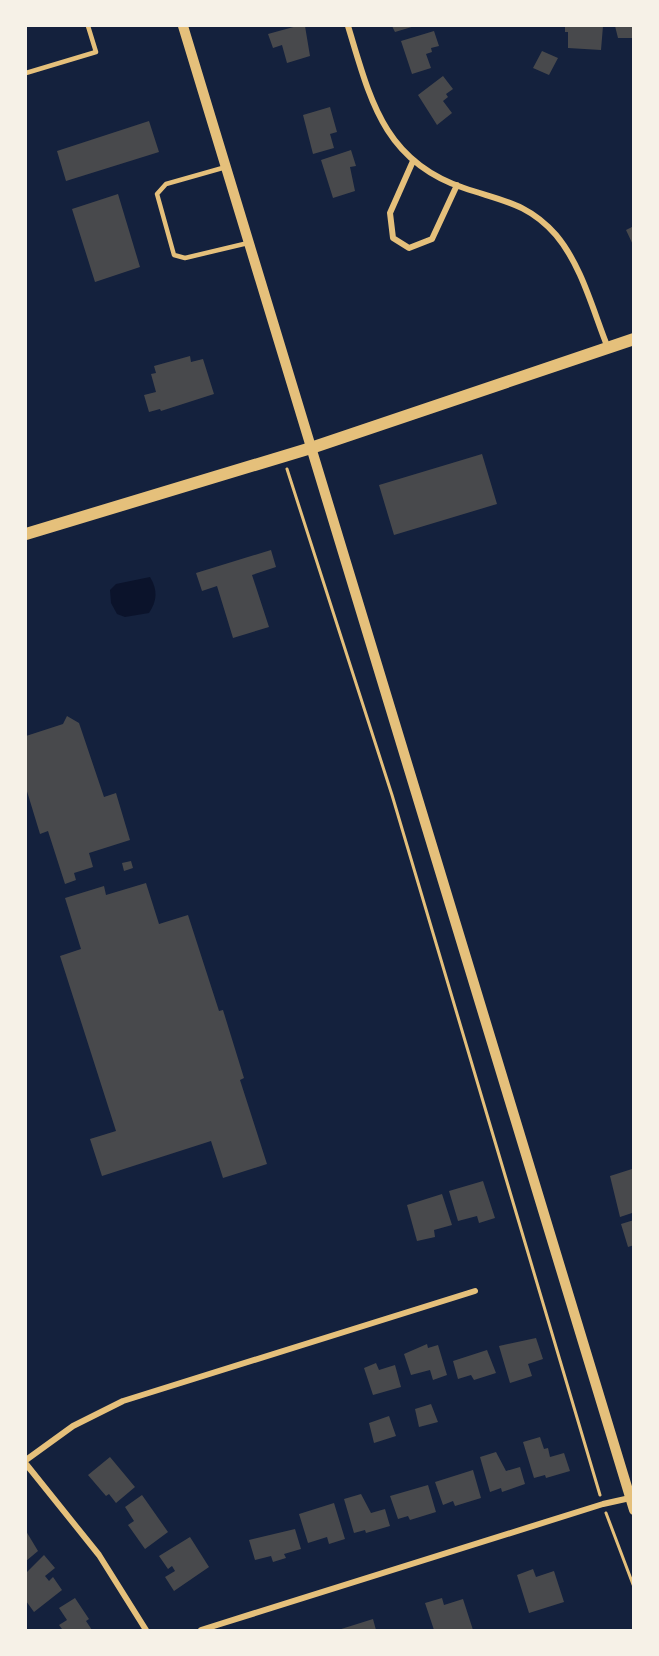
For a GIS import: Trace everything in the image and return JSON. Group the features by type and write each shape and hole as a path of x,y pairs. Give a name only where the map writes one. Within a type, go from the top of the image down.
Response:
{"main road":[{"path":"26,534 311,448 633,339"}],"street":[{"path":"183,26 633,1510"},
{"path":"348,26 377,116 389,135 413,160 438,177 515,204 537,217 555,234 577,269 608,348"},
{"path":"413,160 390,213 393,237 409,248 432,239 457,185"},
{"path":"146,1630 99,1555 26,1462 73,1426 123,1401 475,1291"},
{"path":"201,1630 603,1504 630,1498"}],"lane":[{"path":"26,73 96,52 88,26"},
{"path":"226,167 166,184 157,194 174,255 185,258 248,243"}],"path":[{"path":"283,456 395,806 603,1504 633,1587"}],"water":[{"path":"150,577 156,595 149,613 125,617 117,614 111,603 110,590 116,584"}],"building":[{"path":"305,26 310,56 287,63 282,45 273,48 268,34"},
{"path":"392,26 415,26 395,32"},
{"path":"565,26 603,26 601,50 568,48 568,32 565,32"},
{"path":"615,26 634,26 634,38 618,38"},
{"path":"434,31 439,46 431,48 432,52 426,54 431,68 412,74 401,41"},
{"path":"542,51 558,58 549,75 533,68"},
{"path":"443,76 453,89 446,94 448,97 443,101 452,113 437,125 418,95"},
{"path":"330,107 337,132 330,134 334,148 313,154 303,115"},
{"path":"149,121 159,152 66,181 57,151"},
{"path":"351,150 356,166 350,167 355,191 333,198 321,160"},
{"path":"118,194 140,267 95,282 72,209"},
{"path":"634,226 634,247 626,230"},
{"path":"190,356 191,362 203,359 214,394 161,411 160,409 149,412 144,395 156,392 151,374 156,373 154,366"},
{"path":"482,454 497,504 394,535 379,485"},
{"path":"271,550 276,567 252,575 269,627 233,638 217,586 202,591 196,573"},
{"path":"67,716 79,723 104,797 116,793 130,840 89,853 93,867 74,873 76,880 65,884 48,831 40,834 26,788 26,736 63,724"},
{"path":"131,861 133,868 124,871 122,863"},
{"path":"146,883 159,924 188,915 219,1011 223,1010 244,1078 240,1080 267,1164 223,1178 211,1141 102,1176 90,1139 116,1131 60,956 81,949 65,898 104,886 106,895"},
{"path":"632,1169 634,1218 632,1213 620,1217 610,1176"},
{"path":"483,1181 495,1218 479,1223 477,1216 458,1221 449,1191"},
{"path":"442,1194 452,1225 434,1230 435,1237 417,1241 407,1205"},
{"path":"634,1220 634,1245 628,1247 621,1224"},
{"path":"536,1338 543,1359 528,1364 532,1376 510,1383 499,1346"},
{"path":"427,1344 428,1348 438,1345 447,1375 433,1380 430,1370 411,1375 404,1354"},
{"path":"487,1350 496,1373 474,1380 471,1375 458,1379 453,1361"},
{"path":"376,1363 379,1370 395,1365 401,1387 373,1395 364,1368"},
{"path":"431,1404 438,1422 419,1427 415,1409"},
{"path":"389,1416 396,1436 374,1443 369,1423"},
{"path":"540,1437 544,1449 548,1448 550,1457 564,1453 570,1471 546,1478 545,1475 534,1478 523,1442"},
{"path":"496,1452 506,1471 520,1467 525,1484 502,1492 501,1488 490,1492 480,1457"},
{"path":"110,1457 135,1487 116,1503 109,1494 106,1496 88,1475"},
{"path":"473,1470 481,1498 455,1506 453,1501 443,1505 435,1482"},
{"path":"428,1485 436,1512 410,1520 408,1516 398,1519 390,1496"},
{"path":"361,1494 371,1513 385,1509 390,1526 366,1533 365,1530 354,1533 344,1499"},
{"path":"142,1495 168,1532 145,1549 128,1525 134,1521 125,1507"},
{"path":"334,1503 345,1539 329,1544 327,1537 308,1543 299,1514"},
{"path":"295,1529 301,1549 284,1554 286,1558 273,1562 271,1556 255,1560 249,1540"},
{"path":"26,1531 38,1551 26,1561"},
{"path":"190,1537 209,1567 174,1591 165,1577 175,1571 172,1566 168,1569 159,1556"},
{"path":"44,1555 55,1568 45,1576 49,1581 53,1577 62,1590 34,1612 26,1601 26,1573"},
{"path":"533,1569 536,1577 554,1571 564,1602 529,1613 517,1575"},
{"path":"75,1598 89,1619 86,1621 92,1630 59,1630 62,1629 59,1625 67,1620 59,1608"},
{"path":"442,1598 444,1605 463,1599 473,1630 434,1630 425,1603"},
{"path":"373,1619 376,1630 338,1630"}]}
